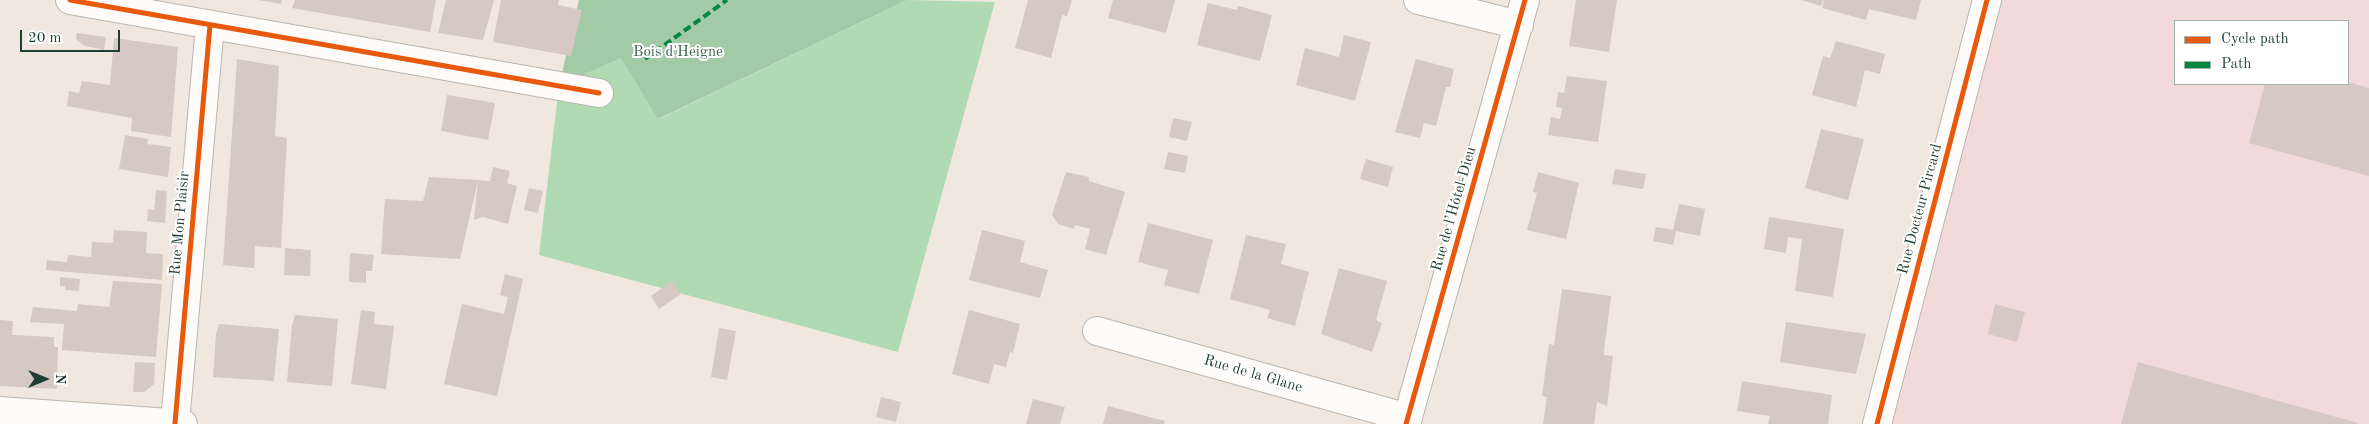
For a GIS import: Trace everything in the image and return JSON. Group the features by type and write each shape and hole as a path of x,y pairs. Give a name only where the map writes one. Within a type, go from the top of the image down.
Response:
{"street":[{"path":"70,0 599,93"},
{"path":"1418,0 1522,13"},
{"name":"Rue Docteur Pircard","path":"1876,424 1987,0"},
{"name":"Rue de l’Hôtel-Dieu","path":"1407,421 1522,13"},
{"name":"Rue Mon Plaisir","path":"179,424 210,25"},
{"name":"Rue de la Glane","path":"1097,331 1407,421"},
{"path":"0,411 179,424"}],"shaded area":[{"path":"1994,0 2369,0 2369,424 1877,424"}],"green space":[{"name":"Bois d'Heigne","path":"579,0 907,0 658,119 621,58 559,86"},
{"path":"907,0 995,2 898,352 539,255 559,86 621,58 659,119"}],"building":[{"path":"258,0 282,0 281,4"},
{"path":"295,0 436,0 430,32 292,8"},
{"path":"446,0 494,0 483,40 438,33"},
{"path":"501,0 559,0 558,5 582,10 571,56 493,42"},
{"path":"1028,0 1072,0 1067,16 1062,15 1051,58 1015,48"},
{"path":"1113,0 1175,0 1166,33 1108,18"},
{"path":"1576,0 1617,0 1609,52 1569,46"},
{"path":"1801,0 1823,0 1821,6"},
{"path":"1824,0 1921,0 1916,20 1869,9 1866,20 1822,8"},
{"path":"1208,3 1237,10 1238,6 1272,15 1260,61 1197,45"},
{"path":"77,33 106,37 104,50 85,46 76,39"},
{"path":"1344,35 1371,42 1355,101 1296,85 1305,48 1339,57"},
{"path":"114,38 178,47 171,137 131,131 132,118 67,106 69,91 79,93 82,81 110,85"},
{"path":"1836,41 1885,54 1880,74 1865,70 1856,107 1812,95 1823,56 1830,58"},
{"path":"237,59 279,66 275,136 287,138 281,248 255,246 254,268 223,265"},
{"path":"1416,59 1454,69 1450,87 1446,87 1436,126 1424,123 1420,138 1395,132"},
{"path":"1567,76 1607,81 1598,142 1548,135 1551,117 1560,119 1562,108 1556,107 1558,92 1564,93"},
{"path":"2349,82 2369,88 2369,176 2249,143 2265,85 2349,85"},
{"path":"447,95 495,103 488,140 441,131"},
{"path":"1173,118 1192,122 1187,141 1169,137"},
{"path":"1821,129 1864,139 1848,200 1805,188"},
{"path":"125,135 148,139 147,144 171,147 168,177 119,169"},
{"path":"1168,152 1188,156 1185,173 1164,169"},
{"path":"1366,159 1393,167 1388,187 1360,179"},
{"path":"493,167 510,171 507,183 517,186 508,224 483,217 474,220 478,180 490,181"},
{"path":"1615,169 1646,174 1643,189 1612,184"},
{"path":"1066,172 1089,177 1089,181 1125,192 1106,255 1085,249 1090,229 1075,225 1074,229 1058,224 1052,215"},
{"path":"1538,172 1579,183 1566,239 1527,230 1537,193 1533,192"},
{"path":"429,177 478,180 460,259 381,254 385,199 423,201"},
{"path":"529,188 543,191 538,213 524,210"},
{"path":"156,190 167,191 165,223 147,221 148,209 154,210"},
{"path":"1679,204 1705,209 1700,236 1676,231 1673,245 1653,241 1656,227 1673,230"},
{"path":"1769,217 1844,229 1833,297 1795,291 1802,239 1788,237 1786,253 1764,249"},
{"path":"1148,223 1213,240 1199,294 1164,285 1168,270 1138,262"},
{"path":"114,230 147,232 146,253 163,254 162,280 46,270 47,260 67,262 68,255 91,257 92,242 113,243"},
{"path":"982,230 1025,241 1020,262 1048,270 1040,298 969,280"},
{"path":"1246,235 1286,244 1281,264 1309,272 1295,326 1267,318 1270,310 1230,299"},
{"path":"285,248 311,250 310,276 284,275"},
{"path":"350,253 374,255 372,271 366,271 366,283 349,282"},
{"path":"1339,268 1387,281 1376,320 1382,323 1372,352 1321,334"},
{"path":"505,274 523,279 497,396 444,384 462,304 504,314 508,297 500,295"},
{"path":"60,277 80,279 79,291 65,290 65,286 60,286"},
{"path":"113,281 162,284 156,357 62,350 64,324 30,322 33,307 77,311 78,304 109,307"},
{"path":"672,281 681,294 659,309 651,296"},
{"path":"1562,289 1611,296 1604,351 1604,355 1613,356 1607,406 1597,402 1594,424 1543,424 1547,397 1542,396 1549,344 1554,345"},
{"path":"1995,304 2025,312 2017,342 1988,334"},
{"path":"361,310 375,312 374,324 394,326 386,389 351,384"},
{"path":"969,310 1020,324 1013,353 1010,352 1006,367 994,364 989,384 952,374"},
{"path":"295,315 338,319 332,386 287,382 292,325"},
{"path":"0,320 13,321 12,335 54,337 54,347 58,347 57,389 0,386"},
{"path":"1786,322 1866,334 1856,374 1780,362"},
{"path":"219,324 279,329 274,381 213,377 216,334"},
{"path":"719,328 736,331 727,380 711,377"},
{"path":"135,362 155,363 154,384 144,392 133,392"},
{"path":"2138,362 2358,423 2358,424 2121,424"},
{"path":"1742,381 1832,395 1828,424 1768,424 1770,416 1737,411"},
{"path":"881,397 901,402 896,422 876,417"},
{"path":"1033,399 1065,407 1060,424 1026,424"},
{"path":"1108,406 1165,421 1164,424 1103,424"}],"marked path":[{"path":"645,59 727,0"}],"cycle path":[{"path":"70,0 599,93"},
{"path":"1406,424 1525,0"},
{"path":"1877,424 1987,0"},
{"path":"175,423 210,25"}]}
